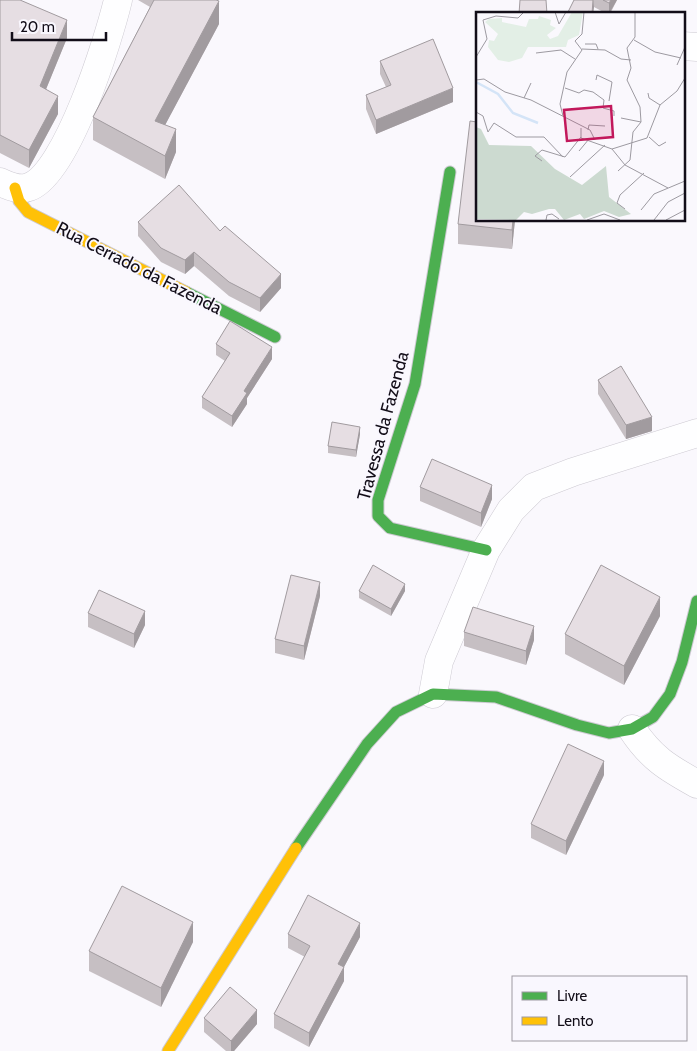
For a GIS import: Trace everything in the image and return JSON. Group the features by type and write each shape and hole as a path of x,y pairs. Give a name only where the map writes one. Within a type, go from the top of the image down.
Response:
{"street":[{"name":"Rua Cerrado da Fazenda","path":"8,185 29,187 44,178 64,145 96,76 118,0"},
{"path":"684,46 697,47"},
{"name":"Travessa da Fazenda","path":"450,172 415,384 378,500 378,516 390,528 486,550"},
{"name":"Rua Cerrado da Fazenda","path":"8,185 28,212 275,337"},
{"path":"433,694 439,661 486,550 511,510 534,487 573,472 697,434"},
{"path":"168,1051 298,844 367,744 396,712 433,694 496,697 585,727 609,733 632,729 653,717 670,694 682,662 697,601"},
{"path":"632,729 646,750 664,766 697,784"}],"building":[{"path":"0,0 20,0 67,20 40,86 58,96 29,150 0,135"},
{"path":"154,0 219,1 155,121 176,129 165,156 93,117"},
{"path":"520,0 546,0 547,12 519,12"},
{"path":"574,0 593,0 592,12 568,12"},
{"path":"433,39 453,88 376,120 366,95 391,85 380,61"},
{"path":"470,121 476,122 476,221 513,221 512,230 458,224"},
{"path":"179,185 220,231 225,226 281,274 260,298 229,282 194,252 185,260 161,248 138,222"},
{"path":"230,321 272,347 244,391 247,393 232,416 202,397 230,353 216,344"},
{"path":"621,366 652,417 626,425 598,380"},
{"path":"332,422 360,427 356,450 328,446"},
{"path":"432,459 492,485 481,513 420,487"},
{"path":"373,565 405,584 391,609 359,591"},
{"path":"601,565 660,597 624,666 565,634"},
{"path":"291,575 320,582 304,646 275,639"},
{"path":"99,590 145,611 134,634 88,613"},
{"path":"473,607 534,626 526,651 464,632"},
{"path":"568,744 604,761 566,841 531,824"},
{"path":"122,886 193,922 161,988 89,951"},
{"path":"308,895 360,923 338,964 344,967 309,1033 274,1014 310,946 288,934"},
{"path":"230,987 257,1010 231,1041 204,1018"}],"traffic: fast":[{"path":"450,172 415,384 378,500 378,516 390,528 486,550"},
{"path":"186,292 275,337"},
{"path":"296,848 367,744 396,712 433,694 496,697 577,725 609,733 632,729 653,717 670,694 682,662 697,601"}],"traffic: slow":[{"path":"15,188 19,201 28,212 186,292"},
{"path":"168,1051 296,848"}]}
